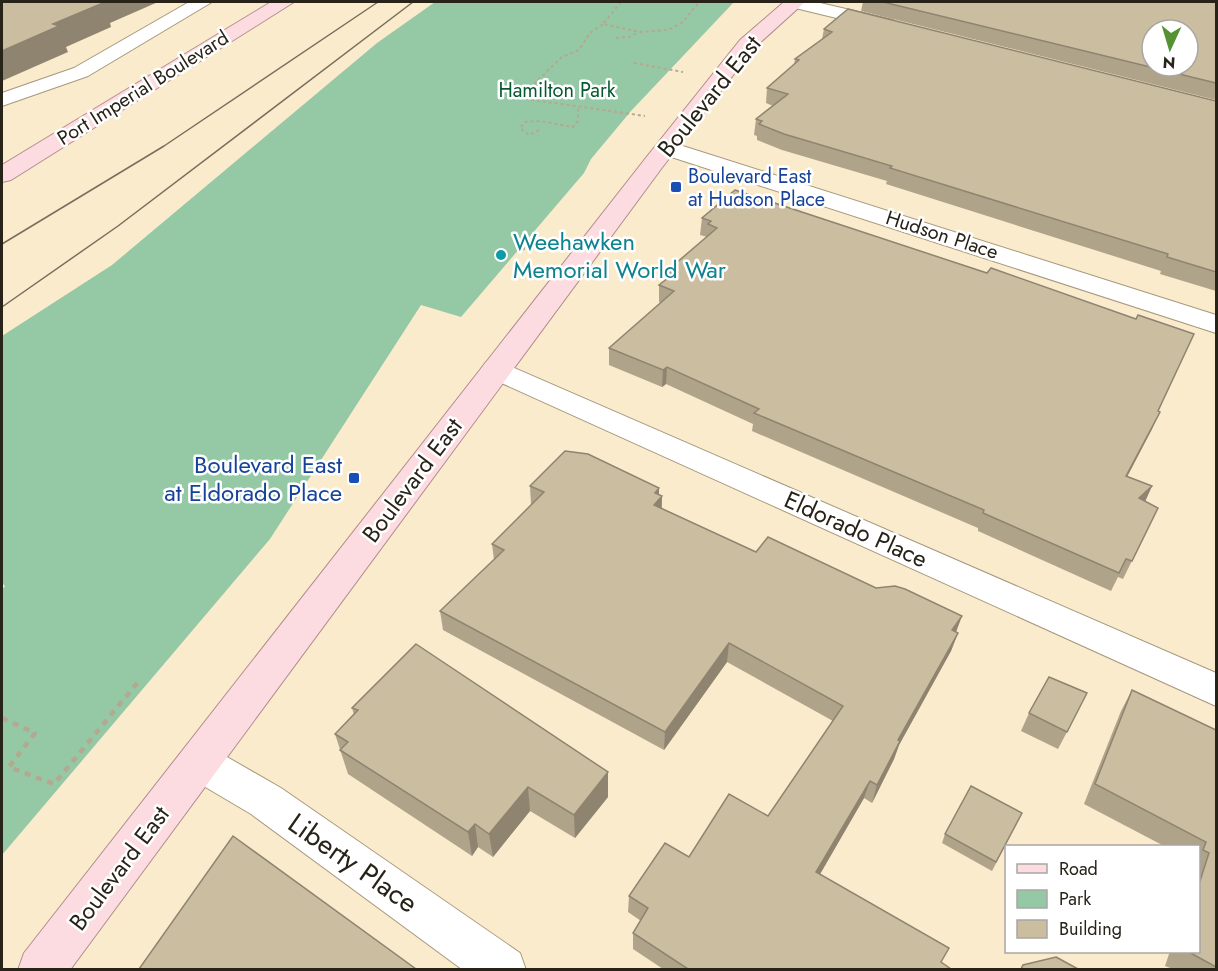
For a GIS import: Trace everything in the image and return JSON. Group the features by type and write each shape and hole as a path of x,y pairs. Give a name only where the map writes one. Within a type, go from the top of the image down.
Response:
{"main road":[{"name":"Port Imperial Boulevard","path":"2,175 284,2"},
{"name":"Boulevard East","path":"42,969 496,369 747,44 795,2"}],"street":[{"path":"2,100 81,72 202,2"},
{"path":"795,2 909,30"},
{"name":"Hudson Place","path":"667,148 1216,324"},
{"name":"Eldorado Place","path":"496,369 1216,690"},
{"name":"Liberty Place","path":"198,762 266,801 503,969"}],"path":[{"path":"532,99 536,93 532,86 537,80 562,57 579,50 590,33 603,24 621,2"},
{"path":"616,38 677,27 699,2"},
{"path":"603,24 640,32"},
{"path":"634,63 684,72"},
{"path":"519,98 578,107 592,105 645,116"},
{"path":"539,130 529,135 520,128 521,124 532,121 573,127 578,121 578,107"},
{"path":"521,248 531,250"},
{"path":"2,718 35,733 9,767 54,784 138,682"}],"green space":[{"name":"Hamilton Park","path":"435,2 734,2 631,111 591,159 584,173 461,317 421,305 270,539 2,855 2,590 5,586 2,583 2,336 112,265 377,43"}],"building":[{"path":"2,2 103,3 53,24 59,26 2,51"},
{"path":"883,2 1216,2 1216,83 1195,78 1200,78 1200,18 1140,18 1140,65"},
{"path":"848,9 1216,101 1216,272 1167,257 1168,254 890,168 892,166 784,134 759,124 762,121 756,119 788,94 767,88 799,60 795,59 832,32 824,29"},
{"path":"735,190 987,273 991,268 1136,319 1138,315 1194,334 1158,411 1160,412 1126,476 1152,486 1139,498 1158,508 1132,561 1126,559 1119,573 983,513 984,510 754,413 759,409 667,367 663,370 609,348 674,291 659,285 674,273 668,270 717,228 708,224 711,221 702,218"},
{"path":"565,451 588,454 659,488 655,493 662,496 654,505 756,552 768,537 876,588 895,586 905,589 962,616 952,630 958,633 898,740 900,741 877,785 870,781 816,872 949,948 941,962 951,969 688,969 633,933 648,908 629,896 665,843 689,857 729,794 768,816 843,706 729,643 665,732 440,611 504,550 492,544 544,492 530,486"},
{"path":"416,644 608,772 574,815 528,787 489,834 475,824 468,832 340,750 348,742 335,734 358,710 352,708"},
{"path":"1049,677 1087,693 1067,732 1029,713"},
{"path":"1132,690 1216,730 1216,967 1191,953 1200,953 1200,881 1209,853 1203,850 1206,842 1095,784"},
{"path":"971,786 1022,813 996,862 945,834"},
{"path":"233,836 416,969 139,969"},
{"path":"1056,957 1078,969 1021,969 1023,965"}],"tram line":[{"path":"2,244 164,146 378,2"},
{"path":"2,307 118,226 413,2"}],"place":[{"name":"Boulevard East at Hudson Place","path":"676,187"},
{"name":"Weehawken Memorial World War","path":"501,255"},
{"name":"Boulevard East at Eldorado Place","path":"354,478"}]}
